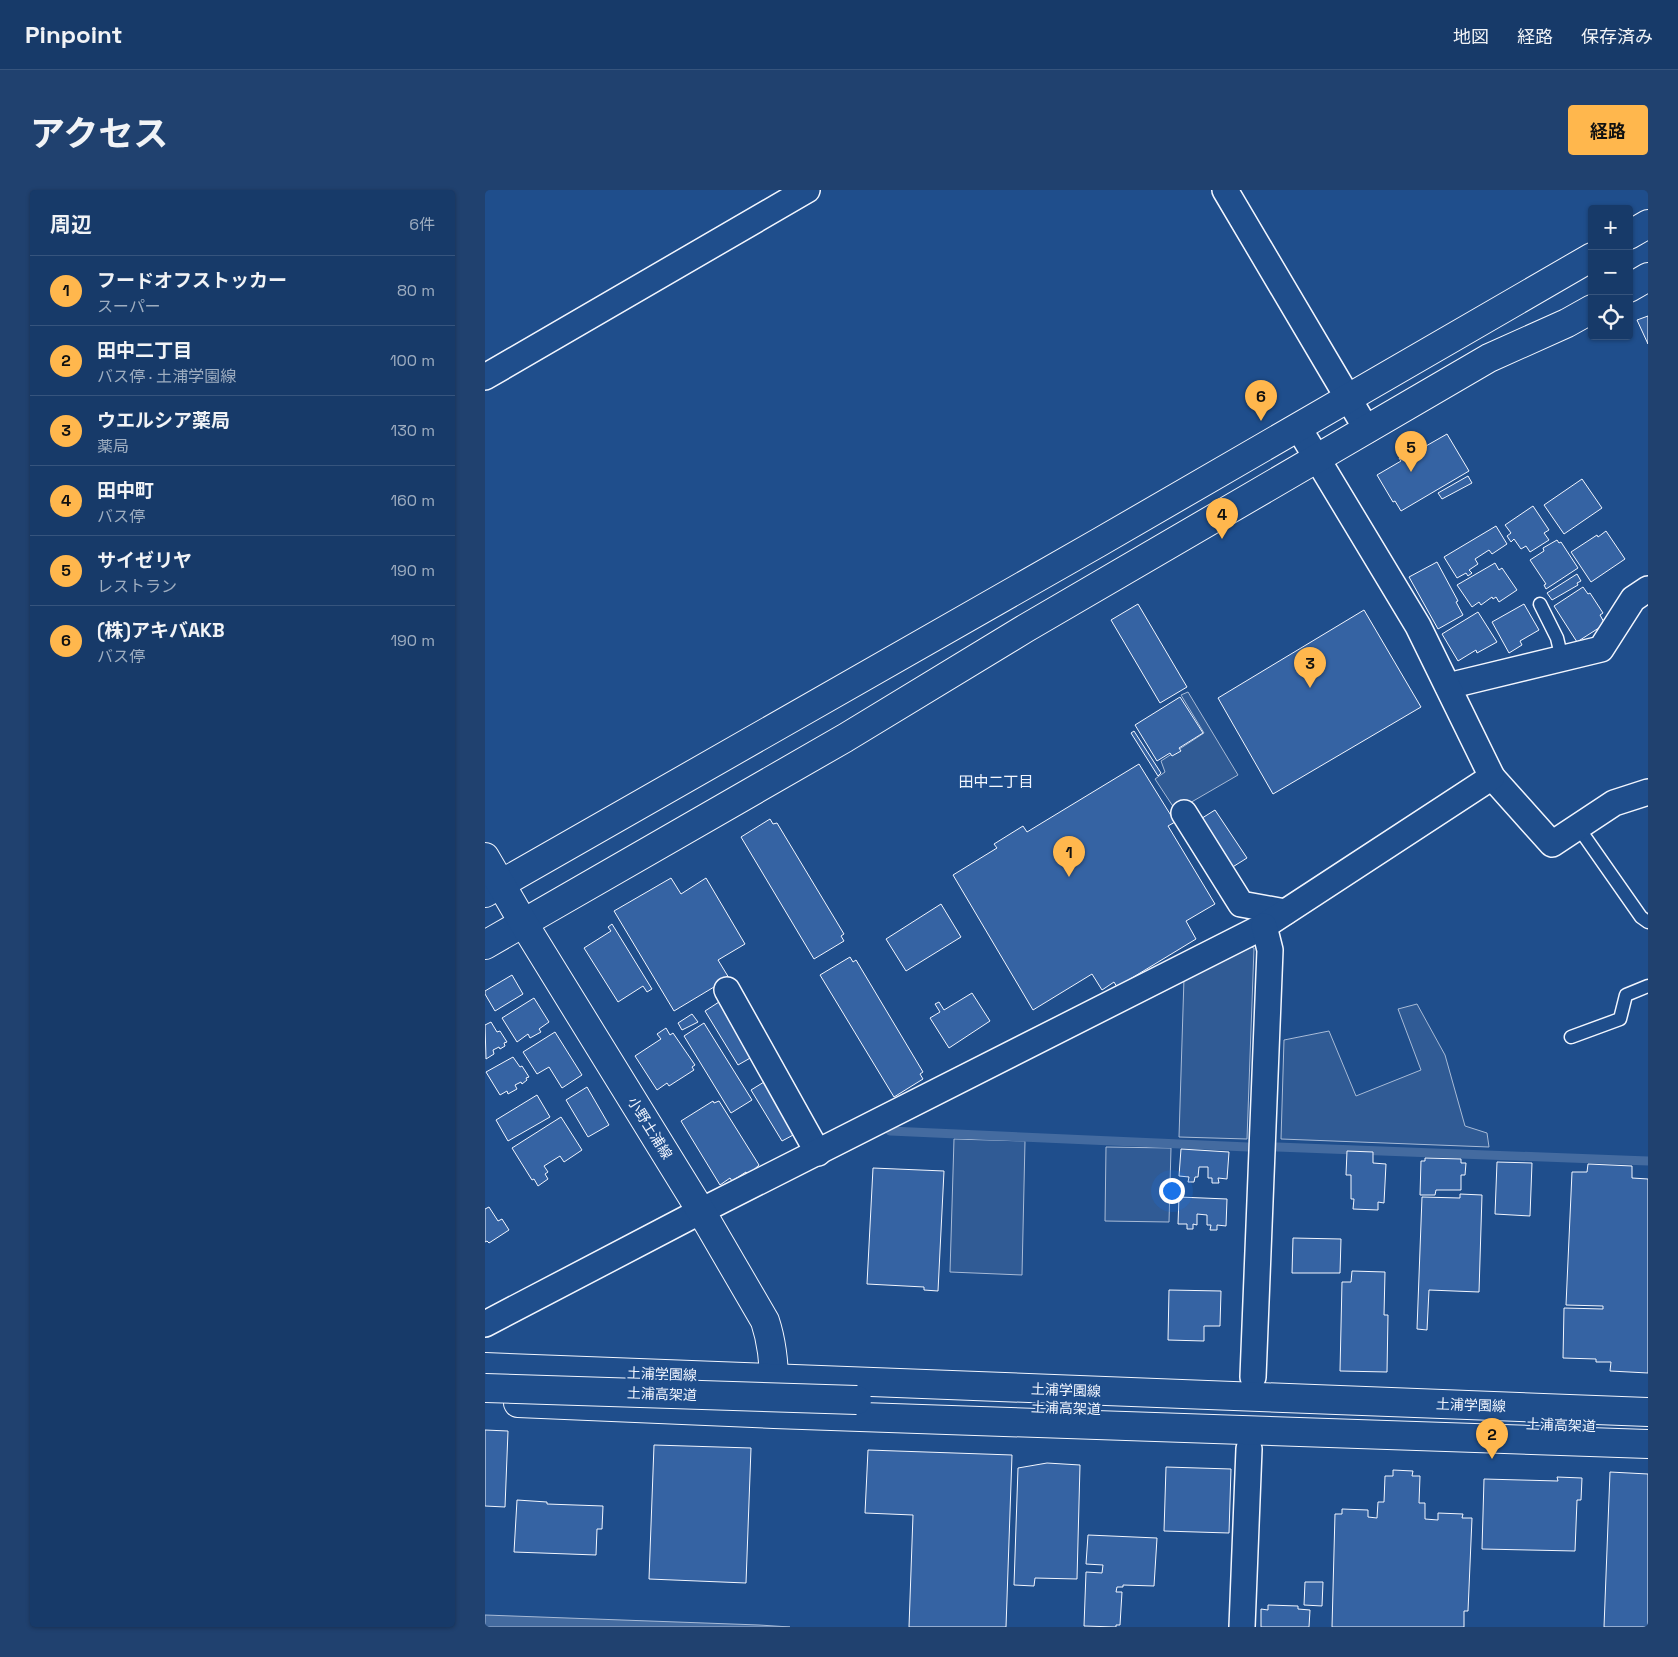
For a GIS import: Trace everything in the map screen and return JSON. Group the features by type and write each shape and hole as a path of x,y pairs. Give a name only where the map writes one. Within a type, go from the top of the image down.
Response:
{"main road":[{"path":"1633,233 1648,224"},
{"path":"493,888 1090,548 1588,259"},
{"path":"1633,286 1648,277"},
{"path":"485,945 845,738 1026,628 1489,358 1567,323 1588,311"},
{"name":"小野土浦線","path":"485,857 493,888 524,924 701,1211 765,1321 770,1337 775,1379 773,1414"},
{"name":"土浦学園線","path":"485,1367 1648,1412"},
{"name":"土浦高架道","path":"485,1388 1648,1428"},
{"path":"485,1402 698,1409 773,1414 1648,1444"}],"street":[{"path":"485,378 807,190"},
{"path":"1225,190 1367,430"},
{"path":"1299,427 1419,626 1492,776 1553,844 1614,803 1648,792"},
{"path":"1448,686 1601,649 1633,599 1648,589"},
{"path":"485,1324 701,1211 1264,926 1492,776"},
{"path":"1184,813 1241,904 1285,912"},
{"path":"1253,1377 1270,950 1264,926"},
{"path":"727,990 818,1153"},
{"path":"1242,1627 1249,1448"}],"lane":[{"path":"1540,604 1557,638 1562,659"},
{"path":"1578,827 1641,918 1648,922"},
{"path":"1571,1036 1620,1019 1626,995 1648,986"}],"shaded area":[{"path":"1188,692 1238,775 1176,811 1155,779 1165,772 1161,761 1204,733 1181,695"},
{"path":"1245,945 1254,948 1247,1139 1179,1137 1184,978"},
{"path":"1417,1004 1445,1055 1465,1126 1487,1133 1489,1147 1281,1139 1284,1040 1329,1031 1356,1096 1421,1070 1398,1009"},
{"path":"954,1139 1025,1141 1022,1275 950,1272"},
{"path":"1106,1147 1171,1148 1169,1222 1105,1221"},
{"path":"485,1615 759,1625 790,1627 485,1627"}],"building":[{"path":"1648,316 1648,344 1637,320"},
{"path":"1447,434 1469,471 1401,511 1395,501 1393,502 1377,475 1401,461 1399,458 1410,451 1412,454"},
{"path":"1468,476 1472,483 1442,499 1438,493"},
{"path":"1582,479 1602,508 1564,534 1544,505"},
{"path":"1533,506 1549,530 1544,533 1549,540 1530,552 1526,546 1521,549 1514,539 1511,542 1507,536 1511,533 1505,525"},
{"path":"1496,526 1507,544 1492,554 1489,550 1475,559 1478,564 1469,570 1472,573 1468,576 1466,573 1457,578 1444,557"},
{"path":"1606,531 1625,559 1591,582 1571,552"},
{"path":"1557,540 1559,543 1561,542 1578,568 1546,589 1544,585 1546,584 1530,560 1544,551 1543,548"},
{"path":"1437,562 1458,601 1456,602 1463,615 1438,629 1409,577"},
{"path":"1495,563 1499,570 1502,568 1517,590 1499,602 1496,597 1493,599 1492,597 1481,605 1479,602 1472,607 1457,585"},
{"path":"1577,574 1581,581 1577,583 1578,585 1552,600 1547,593"},
{"path":"1583,587 1588,594 1590,593 1603,613 1600,615 1605,624 1577,642 1554,606"},
{"path":"1138,604 1187,687 1160,703 1111,620"},
{"path":"1524,604 1539,630 1520,641 1522,645 1509,653 1492,622"},
{"path":"1364,610 1421,707 1273,794 1218,698"},
{"path":"1478,612 1497,642 1477,653 1476,650 1458,661 1442,634"},
{"path":"1180,697 1203,733 1179,748 1181,751 1172,756 1170,753 1157,761 1135,725"},
{"path":"1134,731 1161,773 1158,776 1131,733"},
{"path":"1139,764 1175,822 1168,826 1215,904 1186,921 1196,939 1117,987 1114,982 1102,990 1092,974 1033,1010 953,875 997,848 994,844 1023,826 1027,832"},
{"path":"1215,810 1247,858 1231,868 1199,820"},
{"path":"770,819 773,824 777,823 844,934 841,936 844,941 814,959 741,837"},
{"path":"671,878 681,894 706,878 745,944 718,960 729,978 674,1011 614,911"},
{"path":"941,904 961,937 906,971 886,939"},
{"path":"612,924 652,989 647,992 643,986 618,1002 584,948 611,931 608,927"},
{"path":"850,957 853,962 856,960 923,1072 920,1074 923,1079 894,1097 820,975"},
{"path":"512,975 523,994 495,1011 485,991"},
{"path":"972,993 990,1021 949,1048 930,1018 940,1012 935,1004 939,1002 944,1010"},
{"path":"534,998 549,1022 539,1029 541,1032 530,1038 528,1034 517,1042 502,1018"},
{"path":"719,1002 752,1057 738,1065 705,1011"},
{"path":"692,1014 698,1022 682,1030 678,1023"},
{"path":"491,1022 497,1032 500,1031 507,1042 500,1049 499,1047 493,1050 494,1054 486,1059 485,1025"},
{"path":"704,1023 752,1100 731,1113 684,1036"},
{"path":"666,1028 670,1035 673,1033 695,1065 692,1067 694,1070 669,1086 667,1083 657,1090 635,1056 661,1039 657,1034"},
{"path":"555,1032 582,1075 562,1088 549,1067 537,1074 523,1052"},
{"path":"513,1057 529,1077 522,1084 521,1082 515,1085 517,1089 508,1094 507,1091 500,1095 486,1072"},
{"path":"764,1082 795,1134 782,1141 751,1090"},
{"path":"587,1087 609,1125 588,1137 566,1100"},
{"path":"537,1095 550,1117 508,1141 496,1120"},
{"path":"713,1101 714,1103 719,1101 759,1165 748,1175 746,1172 732,1181 730,1178 720,1185 681,1121"},
{"path":"561,1117 582,1150 564,1162 560,1156 544,1166 548,1172 545,1174 548,1179 538,1186 534,1179 532,1180 512,1148"},
{"path":"1181,1149 1229,1152 1227,1179 1218,1178 1219,1183 1212,1183 1212,1178 1208,1178 1208,1167 1199,1167 1198,1177 1195,1177 1194,1182 1188,1182 1189,1177 1179,1176"},
{"path":"1347,1151 1373,1152 1373,1163 1386,1164 1384,1203 1378,1202 1378,1210 1353,1209 1354,1199 1351,1199 1351,1175 1346,1175"},
{"path":"1425,1158 1461,1159 1461,1163 1466,1163 1465,1175 1461,1175 1461,1190 1436,1190 1435,1195 1420,1195 1421,1161 1425,1161"},
{"path":"1497,1162 1532,1163 1530,1216 1495,1214"},
{"path":"1588,1164 1632,1166 1632,1178 1648,1179 1648,1373 1610,1371 1611,1362 1596,1362 1596,1359 1563,1358 1564,1308 1603,1309 1603,1306 1566,1305 1572,1172 1587,1172"},
{"path":"873,1168 944,1171 938,1291 924,1290 924,1287 867,1284"},
{"path":"1460,1194 1482,1195 1479,1292 1429,1290 1427,1330 1417,1329 1422,1197 1460,1198"},
{"path":"1179,1197 1227,1199 1226,1226 1217,1225 1217,1230 1210,1230 1211,1225 1207,1225 1207,1215 1197,1214 1197,1225 1193,1224 1193,1229 1187,1229 1187,1224 1178,1224"},
{"path":"489,1207 498,1221 502,1219 509,1230 489,1243 485,1242 485,1209"},
{"path":"1293,1238 1341,1239 1340,1273 1292,1273"},
{"path":"1352,1271 1385,1272 1384,1315 1388,1315 1387,1372 1340,1371 1342,1282 1351,1282"},
{"path":"1169,1290 1221,1291 1220,1326 1204,1326 1204,1341 1168,1340"},
{"path":"485,1430 508,1431 505,1507 485,1506"},
{"path":"654,1445 751,1448 746,1583 649,1579"},
{"path":"868,1450 1012,1455 1006,1627 909,1627 913,1515 865,1513"},
{"path":"1047,1463 1080,1465 1077,1579 1035,1578 1034,1586 1014,1585 1018,1468"},
{"path":"1166,1467 1231,1469 1229,1533 1164,1531"},
{"path":"1393,1470 1413,1471 1412,1476 1420,1476 1419,1503 1425,1503 1425,1519 1438,1520 1438,1513 1463,1514 1462,1518 1472,1518 1468,1611 1464,1611 1464,1627 1332,1627 1335,1514 1342,1514 1342,1509 1368,1510 1368,1517 1377,1518 1378,1502 1384,1502 1385,1476 1393,1476"},
{"path":"1610,1472 1648,1474 1648,1627 1604,1627"},
{"path":"1557,1477 1582,1478 1581,1500 1577,1500 1575,1551 1482,1549 1484,1479 1558,1481"},
{"path":"517,1500 547,1502 547,1504 603,1506 602,1529 597,1529 596,1555 514,1552"},
{"path":"1088,1535 1157,1538 1154,1586 1123,1585 1123,1587 1117,1587 1116,1592 1122,1592 1120,1625 1116,1625 1116,1627 1084,1626 1086,1572 1102,1573 1103,1565 1086,1564"},
{"path":"1305,1582 1323,1582 1322,1606 1304,1605"},
{"path":"1268,1605 1298,1606 1298,1609 1310,1610 1309,1627 1261,1627 1261,1609 1268,1610"}],"waterway":[{"path":"890,1131 1248,1147"},
{"path":"1277,1147 1648,1161"}],"place":[{"name":"(株)アキバAKB","path":"1261,421"},
{"name":"サイゼリヤ","path":"1411,472"},
{"name":"田中町","path":"1222,539"},
{"name":"ウエルシア薬局","path":"1310,688"},
{"name":"フードオフストッカー","path":"1069,877"},
{"name":"田中二丁目","path":"1492,1459"}],"district":[{"name":"田中二丁目","path":"996,782"}]}
